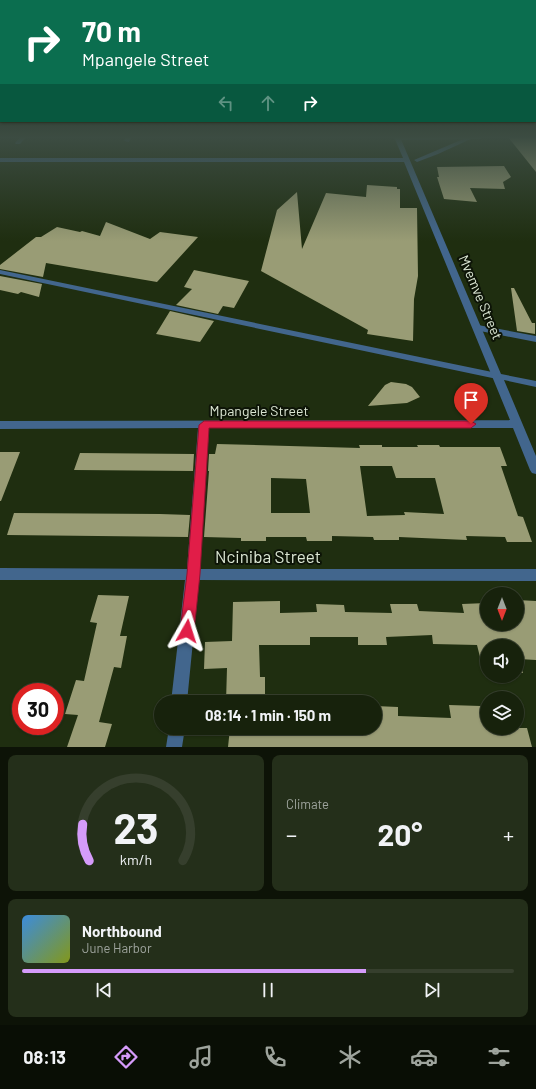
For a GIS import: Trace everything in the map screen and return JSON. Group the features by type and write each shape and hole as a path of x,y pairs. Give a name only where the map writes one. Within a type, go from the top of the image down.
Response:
{"street":[{"name":"Mvemve Street","path":"410,172 478,328 536,470"},
{"path":"0,272 536,384"},
{"path":"478,328 536,339"},
{"name":"Mpangele Street","path":"0,425 518,424"},
{"path":"180,695 193,574 204,425"},
{"name":"Nciniba Street","path":"0,574 536,575"},
{"path":"174,747 175,735"}],"building":[{"path":"438,172 508,172 511,177 503,182 505,189 470,188 477,202 444,199 437,177 439,177"},
{"path":"367,185 397,187 397,189 400,189 400,208 417,208 418,276 414,299 413,341 367,334 368,330 261,271 277,210 297,192 302,249 326,193 366,197"},
{"path":"106,222 150,239 160,232 198,237 157,282 46,263 43,277 0,269 0,265 36,237 41,237 57,227 80,232 82,231 100,236"},
{"path":"194,270 249,281 234,308 223,306 218,314 176,305 192,289 184,287"},
{"path":"0,276 42,284 39,297 21,292 18,294 0,290"},
{"path":"511,288 514,288 532,323 535,323 535,334 517,331"},
{"path":"170,311 214,321 200,342 156,334"},
{"path":"391,382 406,384 412,387 420,397 407,403 368,406 385,385"},
{"path":"217,444 360,448 359,445 382,445 382,447 418,447 417,445 439,445 440,447 500,447 507,466 501,466 518,516 523,517 532,542 507,542 505,537 466,536 467,540 399,537 399,540 374,540 373,537 332,536 332,541 307,541 306,537 266,537 266,541 241,541 241,538 204,537 209,454 215,454","holes":["360,466 392,466 396,478 435,478 444,514 404,512 405,515 367,516","271,478 306,479 310,513 271,513"]},
{"path":"0,452 20,452 1,501 0,501"},
{"path":"80,453 194,454 193,471 74,470"},
{"path":"14,513 190,515 188,537 7,535"},
{"path":"98,595 129,596 120,636 127,636 121,668 114,667 99,722 112,724 105,747 67,747 78,715 65,714 76,680 84,681 97,623 90,622"},
{"path":"524,600 536,601 536,660 524,659 524,639 480,639 480,657 477,645 433,644 432,635 386,637 387,645 358,645 358,637 310,637 310,645 259,645 260,677 265,677 265,695 226,695 227,668 204,669 205,642 232,641 233,602 280,601 280,613 317,612 316,604 344,605 345,612 392,613 390,604 417,604 419,611 464,613 462,604 480,603 480,631 524,631"},
{"path":"449,705 480,706 480,735 524,735 524,728 527,728 532,747 228,747 229,735 382,735 382,706 398,707 398,716 451,718"}],"route":[{"path":"187,631 193,574 204,425 471,424"}]}
